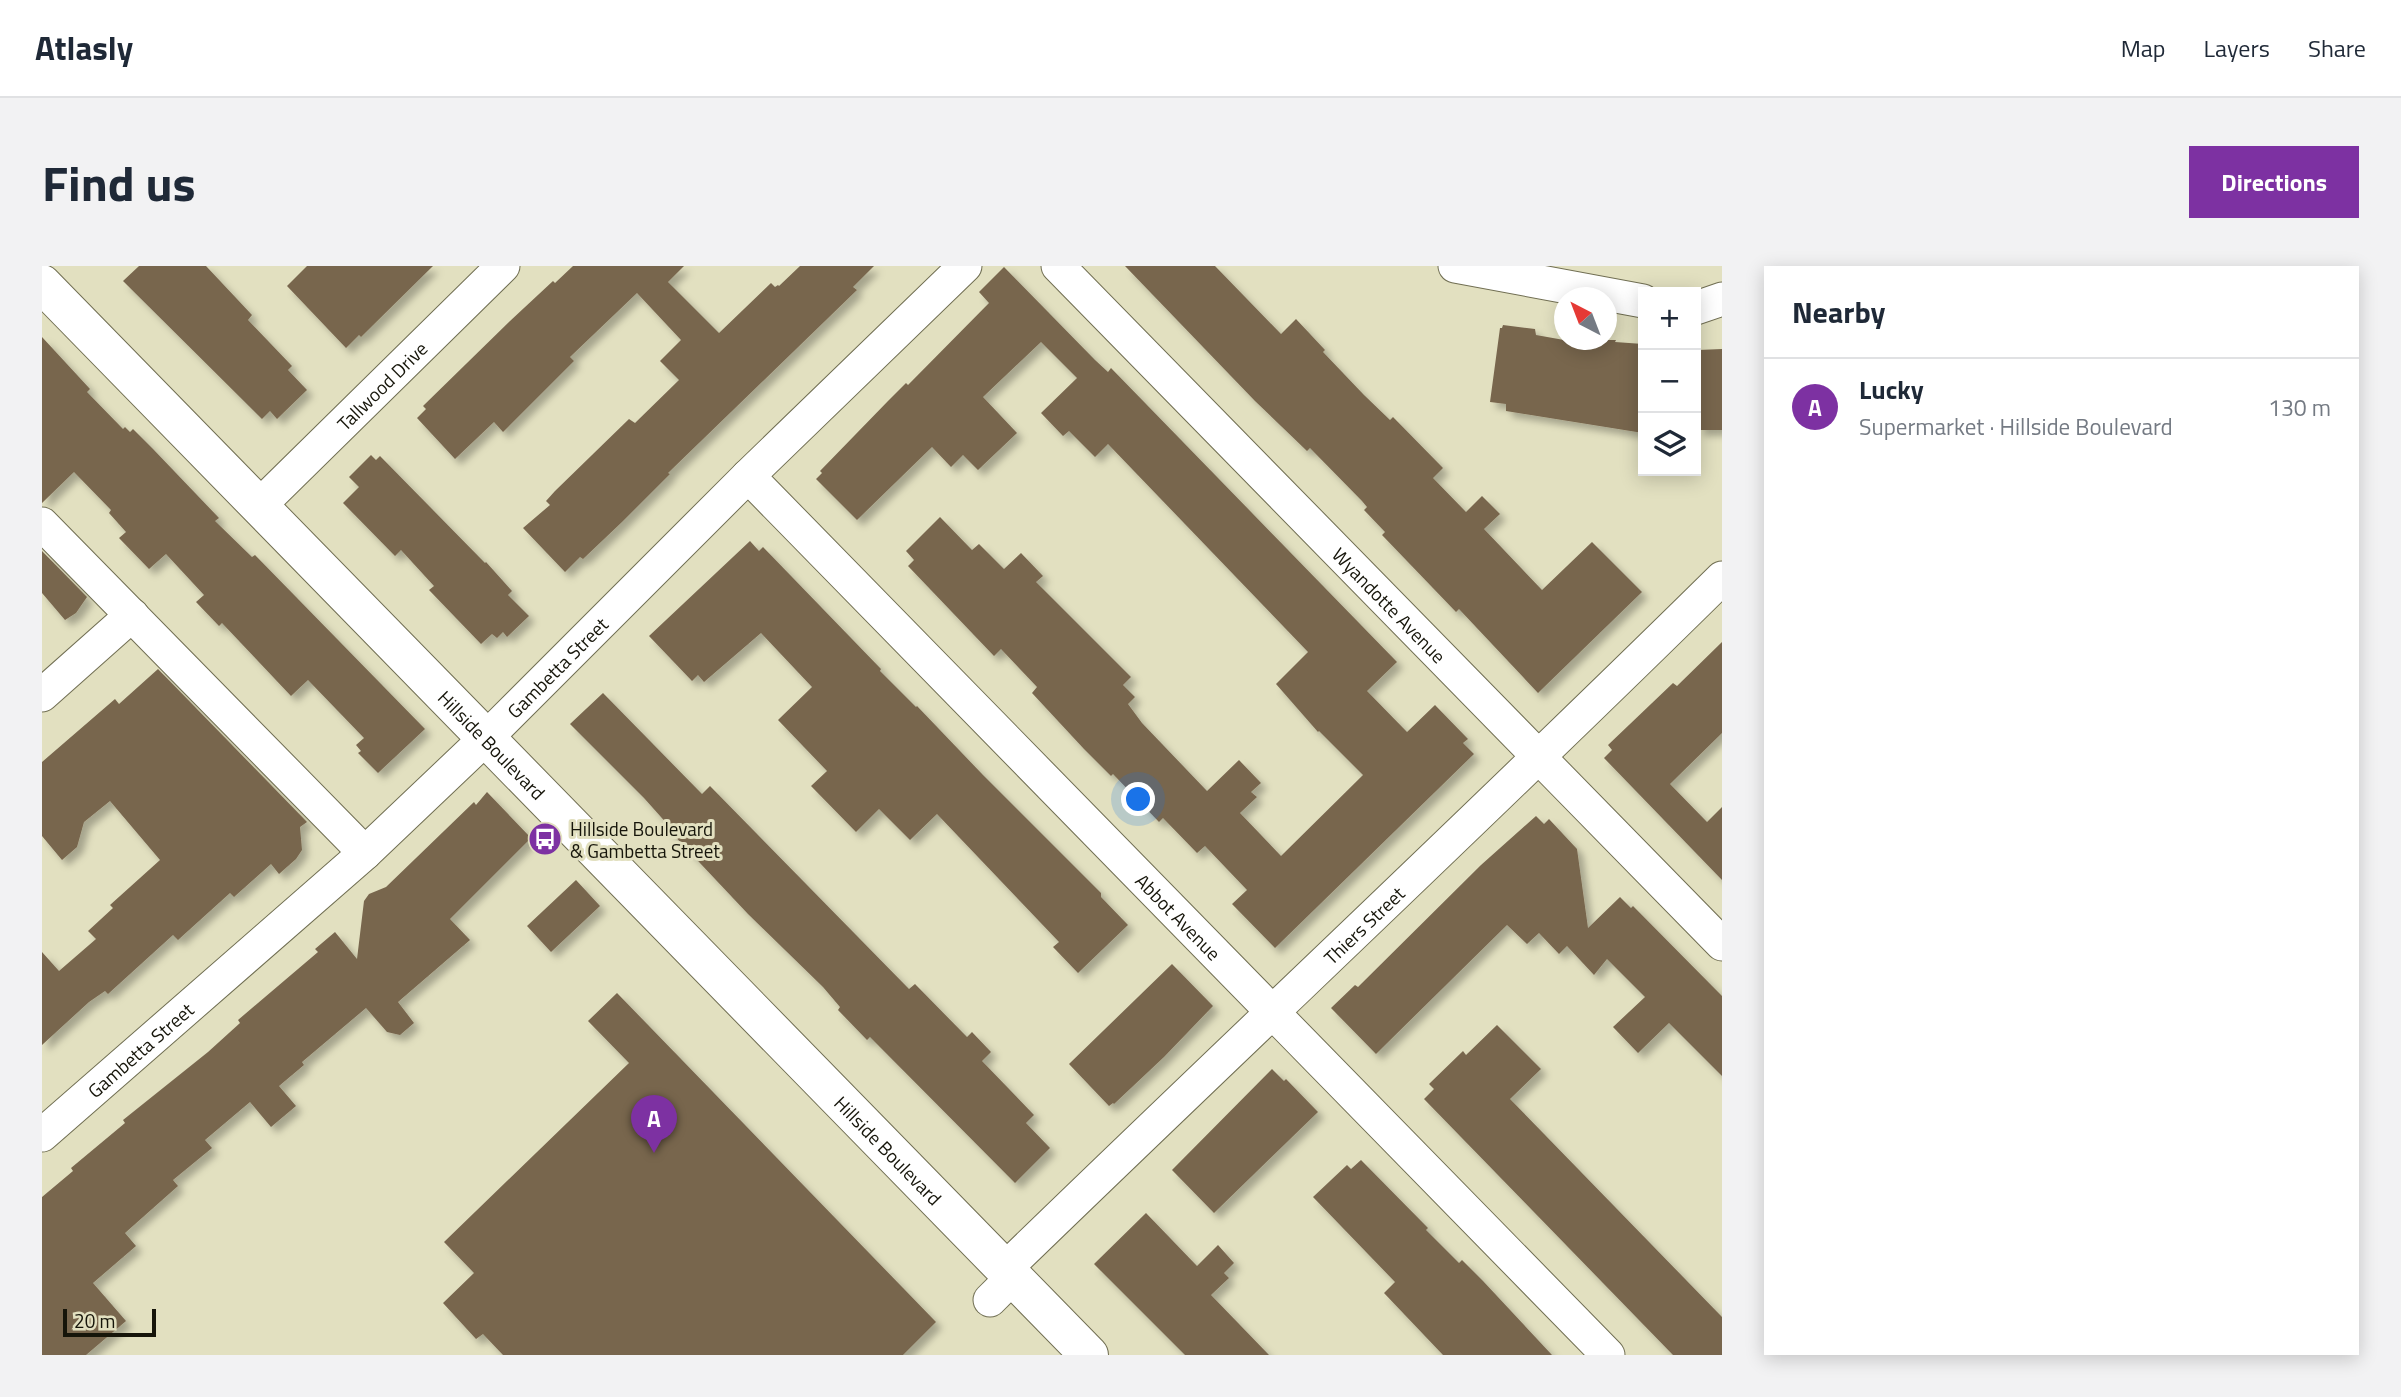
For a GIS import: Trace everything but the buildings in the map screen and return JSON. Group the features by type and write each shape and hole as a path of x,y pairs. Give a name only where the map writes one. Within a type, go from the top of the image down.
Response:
{"main road":[{"name":"Hillside Boulevard","path":"42,284 486,738 1002,1282 1089,1355"}],"street":[{"path":"42,278 54,266"},
{"name":"Tallwood Drive","path":"259,506 503,266"},
{"name":"Gambetta Street","path":"42,1135 365,853 486,738 965,266"},
{"name":"Wyandotte Avenue","path":"1058,266 1722,944"},
{"path":"1455,266 1638,300"},
{"path":"1701,306 1722,299"},
{"name":"Abbot Avenue","path":"748,477 1608,1355"},
{"path":"42,524 365,853"},
{"name":"Thiers Street","path":"1002,1282 1272,1011 1540,758 1722,578"},
{"path":"42,695 132,615"}],"place":[{"name":"Hillside Boulevard & Gambetta Street","path":"545,839"},
{"name":"Lucky","path":"654,1153"}]}
